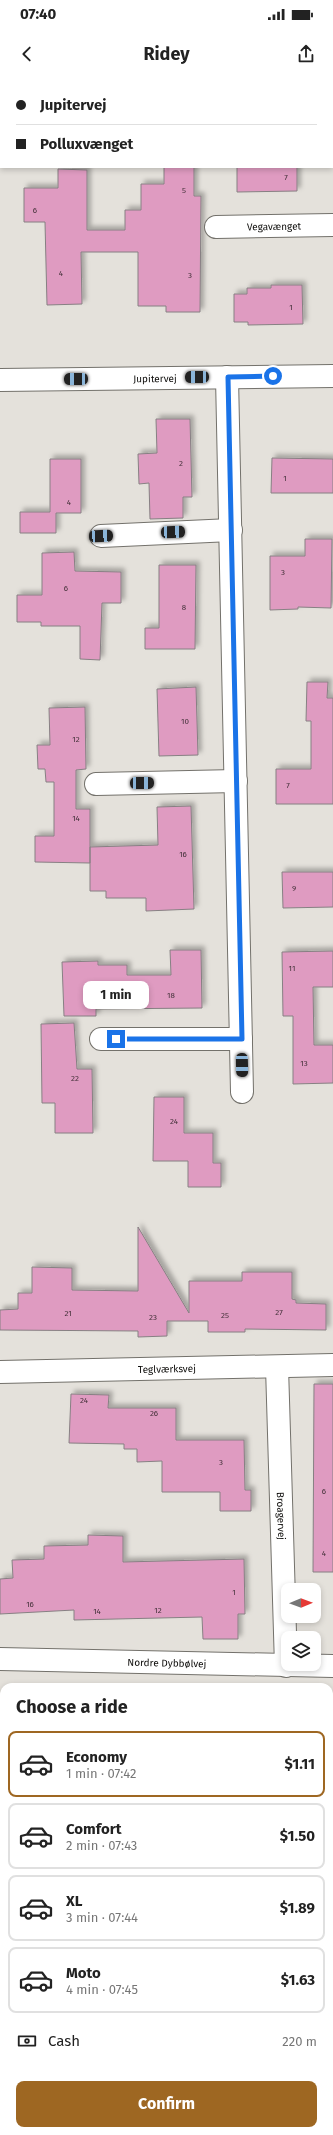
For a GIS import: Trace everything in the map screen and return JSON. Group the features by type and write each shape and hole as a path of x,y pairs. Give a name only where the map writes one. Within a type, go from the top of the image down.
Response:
{"street":[{"name":"Vegavænget","path":"216,227 333,225"},
{"name":"Jupitervej","path":"0,380 333,376"},
{"path":"228,377 242,1092"},
{"path":"101,536 231,530"},
{"path":"96,784 236,781"},
{"path":"101,1039 242,1039"},
{"name":"Teglværksvej","path":"0,1372 333,1365"},
{"name":"Broagervej","path":"277,1367 285,1631"},
{"name":"Nordre Dybbølvej","path":"0,1659 281,1666"},
{"name":"Nordre Dybbølvej","path":"321,1666 333,1666"}],"building":[{"path":"164,168 194,168 194,196 201,196 200,312 166,312 166,306 138,306 138,252 81,252 82,304 47,305 45,222 24,222 24,188 58,188 58,169 87,170 87,230 125,230 125,210 141,210 141,184 164,184"},
{"path":"237,168 297,168 297,191 237,192"},
{"path":"271,285 302,285 303,324 248,325 248,322 234,322 234,294 247,294 247,288 271,288"},
{"path":"156,419 190,419 192,497 183,497 183,518 150,519 149,483 139,484 138,454 157,453"},
{"path":"272,458 333,459 333,493 271,493"},
{"path":"50,459 81,459 81,513 56,513 56,533 20,533 20,512 50,512"},
{"path":"305,539 332,539 331,608 298,607 298,609 270,610 270,556 305,556"},
{"path":"74,552 75,571 121,572 121,603 102,603 100,660 80,659 80,626 41,626 41,622 17,622 17,595 42,595 42,553"},
{"path":"159,565 196,565 195,649 145,649 145,628 159,628"},
{"path":"307,682 328,682 327,698 333,698 333,804 276,804 276,769 311,769 311,721 306,721"},
{"path":"196,687 198,755 159,756 157,689"},
{"path":"85,707 86,769 76,770 76,809 90,809 90,863 35,862 35,836 54,836 54,782 46,782 45,769 38,769 37,745 50,745 49,708"},
{"path":"191,806 194,909 146,911 146,898 106,898 106,891 90,891 90,847 158,845 157,807"},
{"path":"282,872 333,872 333,907 283,908"},
{"path":"170,950 201,950 202,1008 96,1009 96,1016 64,1016 62,962 98,961 98,965 127,965 127,975 171,975"},
{"path":"333,951 333,987 313,987 314,1045 333,1045 333,1083 293,1084 293,1016 283,1016 282,952"},
{"path":"74,1023 77,1069 92,1069 93,1133 55,1133 55,1103 42,1103 41,1024"},
{"path":"154,1097 184,1097 184,1133 213,1133 213,1163 221,1163 221,1187 188,1187 188,1161 153,1161"},
{"path":"138,1227 189,1313 189,1281 242,1281 242,1272 292,1272 292,1299 296,1300 296,1303 326,1304 326,1330 245,1329 245,1332 208,1332 208,1321 167,1321 167,1336 138,1337 138,1331 0,1330 0,1310 18,1309 18,1293 32,1293 32,1267 72,1268 72,1290 138,1291"},
{"path":"314,1384 333,1384 333,1572 313,1572"},
{"path":"71,1394 109,1395 108,1408 176,1408 176,1440 244,1440 245,1490 251,1490 251,1511 220,1511 220,1492 162,1492 162,1461 137,1462 137,1449 124,1449 124,1444 69,1443"},
{"path":"88,1535 123,1536 123,1562 244,1559 245,1614 238,1614 238,1639 203,1639 202,1617 74,1620 74,1610 0,1614 0,1579 13,1578 12,1560 44,1559 44,1546 88,1545"}],"route":[{"path":"116,1039 242,1039 228,377 273,376"}]}
